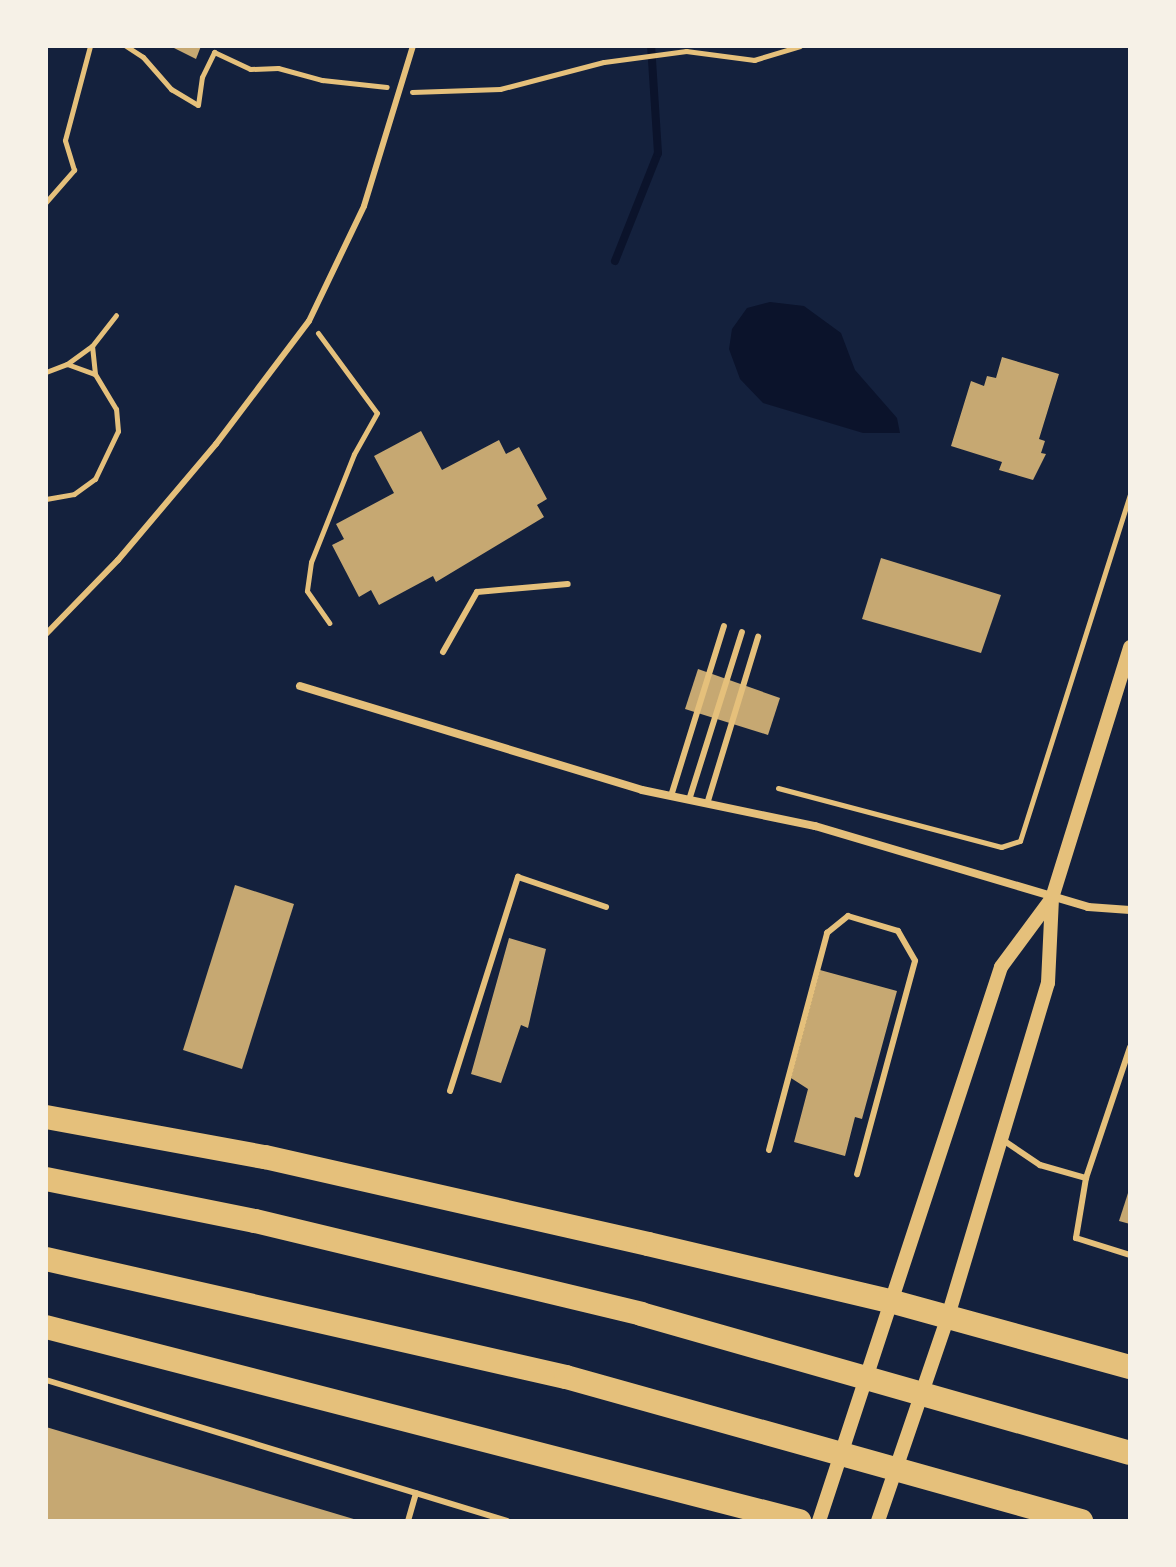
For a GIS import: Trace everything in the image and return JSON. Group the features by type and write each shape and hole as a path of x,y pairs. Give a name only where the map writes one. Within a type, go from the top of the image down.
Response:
{"highway":[{"path":"46,1117 265,1157 890,1301 1130,1367"},
{"path":"46,1179 448,1266 798,1356 995,1411 1130,1453"},
{"path":"46,1259 376,1330 772,1432 1081,1521"},
{"path":"46,1327 799,1521"}],"street":[{"path":"878,1521 948,1316 1048,983 1052,898 1130,647"},
{"path":"300,686 671,796 815,826 1052,898 1130,910"},
{"path":"819,1521 1001,967 1052,898"}],"lane":[{"path":"46,634 118,560 207,456 309,321 364,206 413,46"},
{"path":"443,652 477,592 568,584"},
{"path":"671,796 724,626"},
{"path":"689,800 742,632"},
{"path":"707,804 758,637"},
{"path":"450,1091 518,877 606,907"},
{"path":"769,1150 827,933 848,916 898,931 915,961 857,1174"},
{"path":"1130,1047 1086,1178 1076,1238 1130,1255"},
{"path":"1000,1138 1040,1165 1086,1178"},
{"path":"46,1380 507,1521"},
{"path":"408,1521 416,1493"}],"path":[{"path":"46,202 74,170 65,140 90,46"},
{"path":"126,46 143,57 171,89 198,105"},
{"path":"604,62 686,51 754,60 800,46"},
{"path":"46,372 67,364 92,346 116,315"},
{"path":"309,321 377,413 354,454 311,562 307,591 329,623"},
{"path":"46,499 74,494 95,479 110,456 118,431 116,409 95,374 92,346"},
{"path":"67,364 95,374"},
{"path":"778,788 1001,847 1020,841 1130,495"}],"water":[{"path":"770,302 804,306 841,333 855,370 897,418 900,433 863,433 763,403 740,379 729,349 732,329 747,308"}],"building":[{"path":"170,46 201,46 196,59"},
{"path":"1002,357 1059,374 1039,439 1045,441 1041,453 1046,454 1033,480 999,470 1002,462 951,446 971,381 984,386 987,376 996,378"},
{"path":"421,431 442,470 499,440 506,454 519,447 547,499 537,505 544,517 436,582 433,576 379,605 371,590 359,597 332,545 344,539 336,524 394,493 374,456"},
{"path":"881,558 1001,595 981,653 862,619"},
{"path":"698,669 780,698 768,735 685,709"},
{"path":"235,885 294,904 242,1069 183,1050"},
{"path":"509,938 546,949 528,1028 521,1025 501,1083 471,1074"},
{"path":"820,970 897,991 862,1119 855,1117 845,1156 794,1142 808,1089 791,1078"},
{"path":"1130,1190 1130,1224 1119,1221"},
{"path":"46,1427 357,1520 357,1521 46,1521"}],"waterway":[{"path":"615,261 658,153 651,46"}]}
